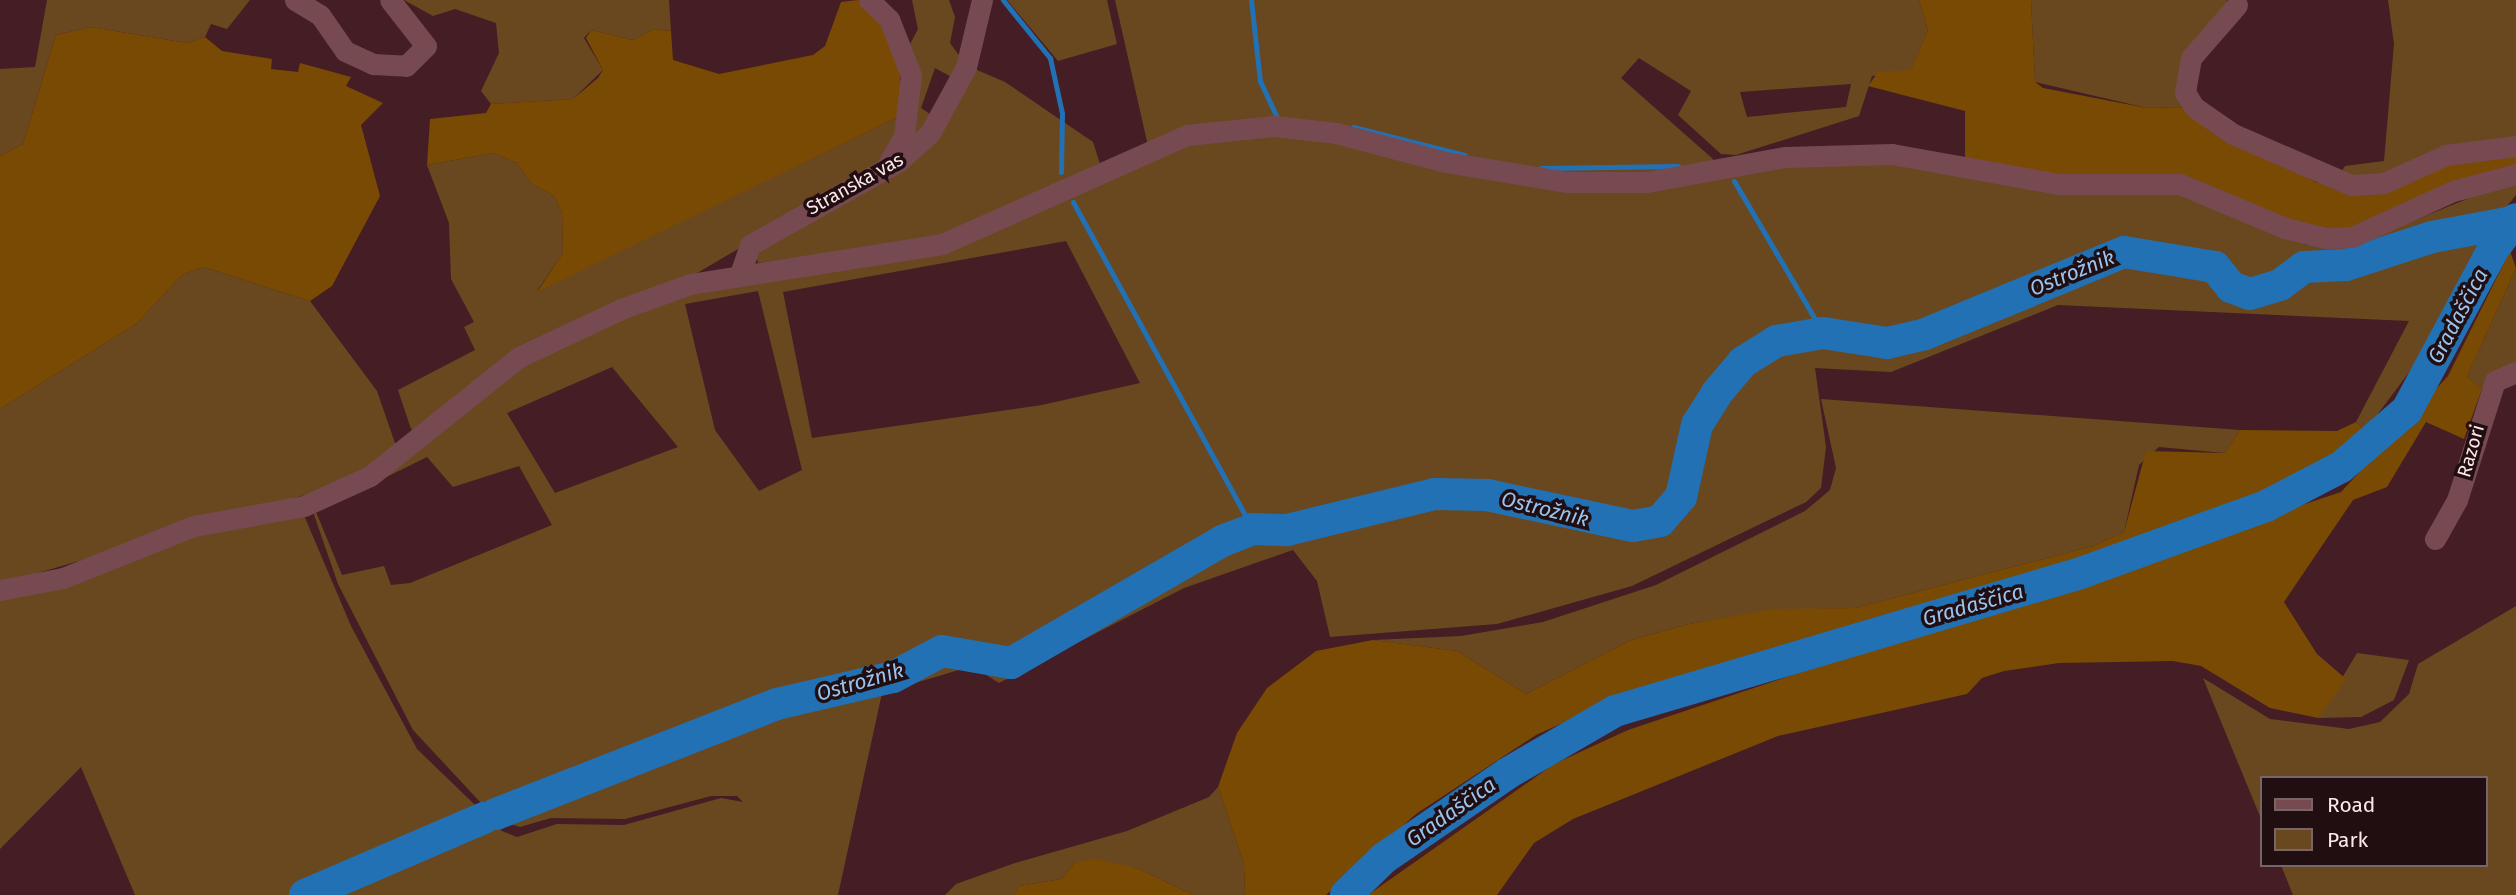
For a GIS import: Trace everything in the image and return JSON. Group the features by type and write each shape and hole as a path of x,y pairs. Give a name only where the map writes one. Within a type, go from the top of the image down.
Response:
{"street":[{"path":"295,0 320,15 345,51 373,64 406,66 426,46 390,0"},
{"path":"869,0 889,19 911,75 904,136 884,171"},
{"name":"Stranska vas","path":"740,274 750,245 884,171 912,152 946,110 966,67 982,0"},
{"path":"2237,5 2191,58 2186,82 2194,107 2232,134 2351,185 2384,183 2446,155 2516,146"},
{"path":"0,590 63,578 194,526 304,506 370,476 519,357 564,332 690,284 942,244 1143,152 1224,129 1336,133 1446,162 1567,182 1647,182 1785,157 1892,154 2058,184 2180,184 2285,228 2326,238 2352,237 2453,191 2516,174"},
{"name":"Razori","path":"2435,539 2457,500 2495,381 2516,372"}],"green space":[{"path":"47,0 250,0 227,29 211,24 205,37 187,43 91,27 56,35 23,144 0,156 0,69 35,67"},
{"path":"404,0 669,0 671,31 654,29 633,40 591,30 584,38 603,70 573,99 491,104 481,91 499,53 496,23 455,9 433,16"},
{"path":"912,0 949,0 955,17 950,43 964,62 957,80 935,68 921,108 936,118 912,146 908,48 918,29"},
{"path":"1007,0 1107,0 1117,44 1058,61"},
{"path":"1115,0 1919,0 1928,30 1911,71 1872,76 1859,116 1736,155 1721,154 1678,115 1691,91 1639,58 1621,78 1713,159 1711,166 1670,174 1530,172 1328,128 1148,146","holes":["1851,84 1846,107 1747,117 1740,92"]},
{"path":"2031,0 2227,0 2227,7 2197,42 2189,107 2147,108 2035,82"},
{"path":"2388,0 2516,0 2516,141 2388,177 2338,177 2345,166 2384,161 2394,44"},
{"path":"970,67 1005,82 1093,142 1101,167 962,234 758,263 755,252 912,161"},
{"path":"902,115 883,164 692,276 582,319 418,433 411,429 398,390 475,350 464,327 474,322 451,279 449,223 427,165 493,153 517,163 531,183 554,196 562,214 563,253 537,291"},
{"path":"1230,134 1323,139 1571,189 1803,164 1898,165 2169,188 2307,245 2354,245 2516,179 2516,195 2495,221 2437,335 2365,431 2356,422 2409,321 2058,305 1891,372 1815,368 1826,447 1821,488 1806,502 1632,586 1497,624 1330,637 1317,581 1293,550 1184,588 999,683 972,666 882,693 838,895 135,895 81,767 0,849 0,596 167,542 303,513 351,626 417,749 502,831 517,837 557,824 624,825 721,798 743,802 737,796 711,796 625,819 551,818 520,827 496,819 413,730 338,584 312,509 529,356 692,291 888,263 1175,144","holes":["1066,241 1140,383 1042,405 812,438 783,292","758,291 802,470 759,491 715,430 685,304","612,367 678,447 555,493 507,413","427,457 453,487 519,466 552,525 410,583 391,585 384,566 342,575 316,512"]},
{"path":"203,267 310,301 377,391 397,449 339,485 0,584 0,409 136,324 182,275"},
{"path":"2516,268 2516,366 2482,389 2467,377"},
{"path":"1821,399 2240,430 2225,453 2159,447 2139,465 2124,532 2093,546 1855,608 1774,610 1689,624 1631,640 1526,694 1457,651 1373,640 1461,636 1543,622 1656,585 1805,511 1830,490 1836,468"},
{"path":"2516,606 2516,895 2293,895 2282,867 2488,867 2488,776 2260,776 2260,816 2203,678 2270,719 2349,729 2380,722 2409,694 2418,664"},
{"path":"2357,653 2409,660 2394,700 2361,717 2318,718"},
{"path":"1218,787 1244,864 1245,895 1193,895 1137,868 1076,862 1061,879 1019,886 1015,895 945,895 956,884 1015,863 1127,831 1209,797"}],"shaded area":[{"path":"858,0 882,17 899,53 902,115 537,292 563,253 562,214 554,196 531,183 517,163 493,153 427,165 430,119 486,113 491,104 573,99 598,78 603,70 586,38 591,30 633,40 654,29 671,31 673,60 719,74 813,55 825,46 841,2"},
{"path":"1919,0 2031,0 2035,82 2043,88 2147,108 2189,107 2230,137 2316,182 2358,193 2449,160 2516,150 2516,170 2351,230 2311,231 2217,189 1965,166 1965,111 1868,86 1878,72 1911,70 1928,30"},
{"path":"91,27 187,43 205,37 222,51 272,59 271,69 298,72 300,63 351,77 346,86 383,103 361,125 380,196 332,286 310,301 203,267 182,275 136,324 0,409 0,156 23,144 56,35"},
{"path":"2510,251 2516,268 2467,377 2482,389 2464,439 2426,422 2387,487 2353,500 2284,602 2317,654 2346,679 2318,718 2270,708 2201,666 2173,661 2059,663 2004,671 1982,678 1967,694 1778,736 1573,819 1534,843 1497,895 1368,895 1554,764 1628,730 2341,492 2448,376"},
{"path":"2356,422 2365,431 2337,456 2243,502 2072,569 1880,616 1614,700 1536,735 1416,814 1326,895 1245,895 1244,864 1218,787 1237,733 1267,688 1316,651 1373,640 1457,651 1526,694 1631,640 1689,624 1774,609 1855,608 2093,546 2124,532 2146,451 2225,453 2240,430 2337,431"},
{"path":"1096,859 1137,868 1193,895 1015,895 1019,886 1061,879 1076,862"}],"waterway":[{"path":"1003,0 1050,58 1062,113 1061,172"},
{"path":"1251,0 1260,81 1277,117"},
{"path":"1353,127 1465,155"},
{"path":"1541,168 1678,166"},
{"path":"1734,181 1823,333"},
{"path":"1073,202 1253,529"},
{"name":"Gradaščica","path":"1346,895 1384,858 1508,773 1615,711 2078,574 2266,506 2341,467 2407,410 2494,248 2516,219"},
{"name":"Ostrožnik","path":"496,814 777,704 893,677 942,651 1011,663 1222,541 1253,529 1287,530 1435,494 1487,495 1633,526 1660,521 1681,497 1697,425 1716,394 1743,362 1777,341 1823,333 1887,343 1925,334 2124,252 2215,267 2231,287 2250,294 2280,285 2304,267 2346,265 2432,237 2513,222"},
{"name":"Ostrožnik","path":"305,895 484,818"}]}
